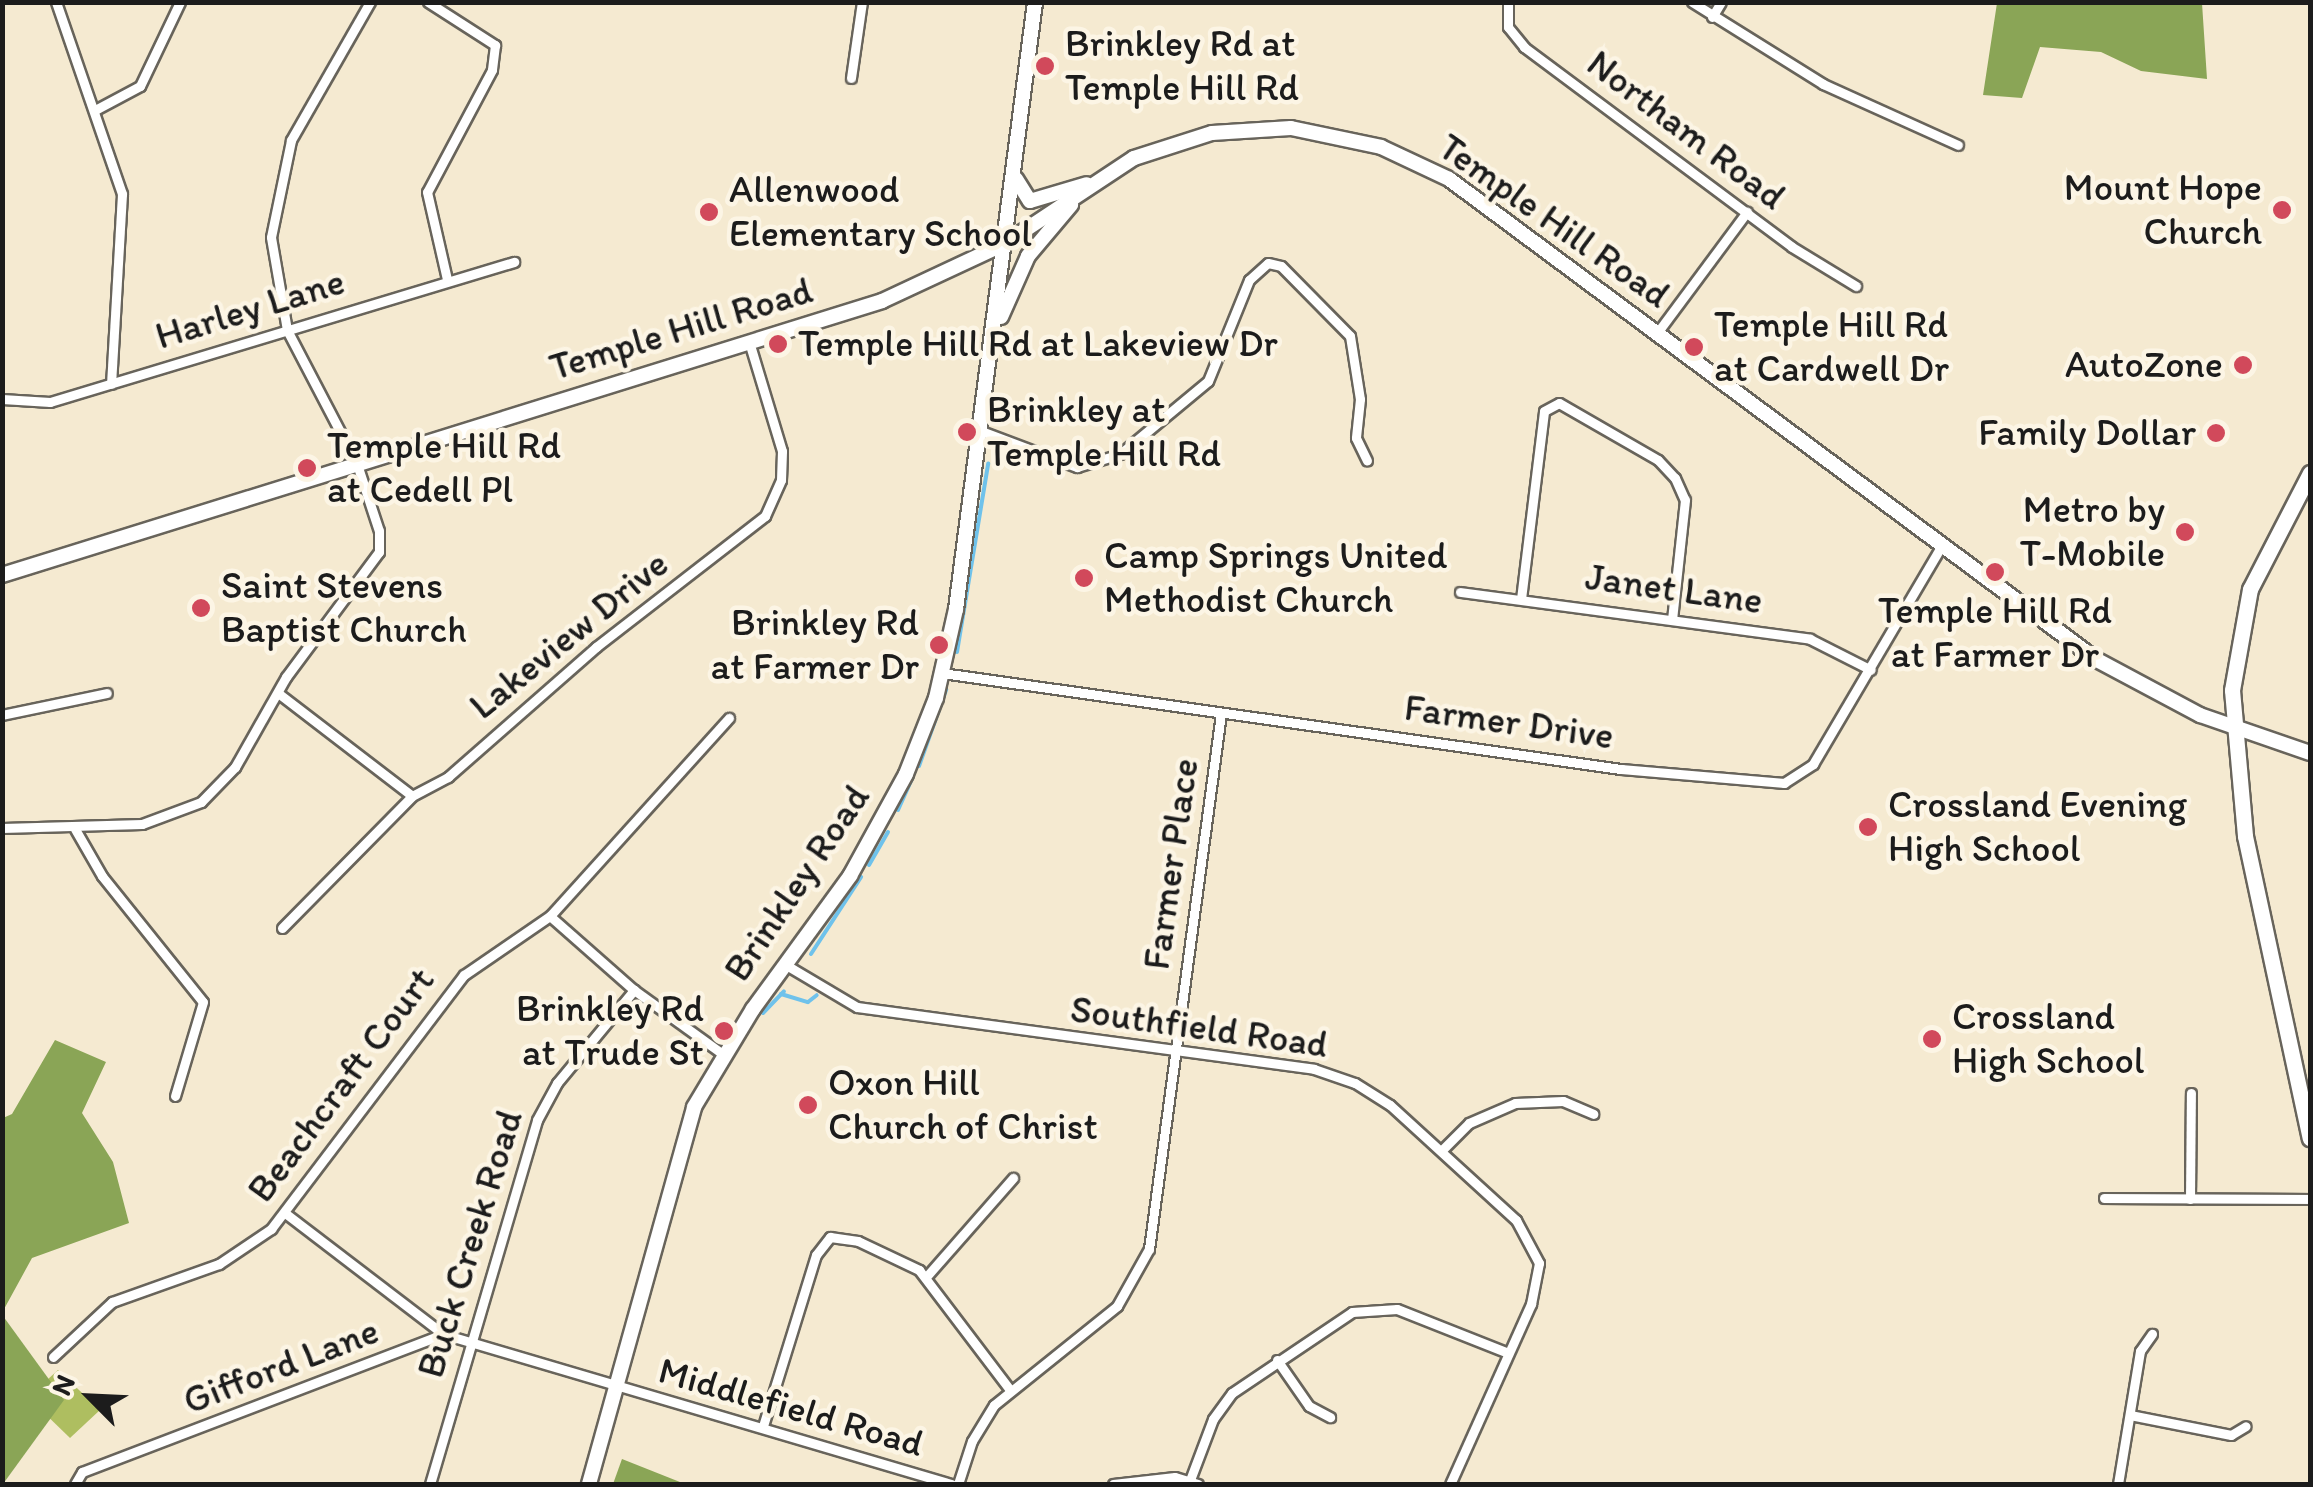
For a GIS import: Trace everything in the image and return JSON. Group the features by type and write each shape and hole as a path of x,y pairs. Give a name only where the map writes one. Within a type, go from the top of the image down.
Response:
{"main road":[{"name":"Brinkley Road","path":"589,1484 694,1107 724,1054 887,812 942,674 982,431 1036,2"},
{"name":"Temple Hill Road","path":"2,575 882,301 1004,244 1134,158 1212,132 1292,128 1354,138 1449,179 2097,660 2234,728 2310,754"},
{"path":"1014,174 1030,201 1093,184"},
{"path":"993,335 1040,236 1093,184"},
{"path":"2310,472 2276,528 2247,598 2235,654 2234,728 2245,836 2310,1138"}],"street":[{"path":"56,2 122,194 111,384"},
{"path":"95,110 140,86 180,2"},
{"path":"2,828 75,828 160,820 201,802 234,767 278,692 378,552 379,531 358,464 287,330 273,264 278,182 301,120 370,2"},
{"path":"428,2 483,33 495,52 492,70 427,192 447,279"},
{"path":"851,78 862,2"},
{"name":"Northam Road","path":"1508,2 1506,21 1516,39 1747,212 1856,286"},
{"path":"1692,2 1823,84 1958,145"},
{"path":"1712,16 1720,2"},
{"path":"1657,333 1747,212"},
{"name":"Harley Lane","path":"2,400 50,402 447,279 514,262"},
{"path":"982,431 1077,468 1104,463 1208,381 1248,280 1268,263 1280,266 1350,336 1358,364 1356,438 1367,461"},
{"name":"Lakeview Drive","path":"282,928 412,796 448,777 609,636 765,516 781,480 782,451 749,342"},
{"path":"1521,599 1544,410 1560,403 1658,460 1675,478 1685,500 1672,619"},
{"name":"Farmer Drive","path":"942,674 1772,784 1796,778 1813,764 1941,547"},
{"name":"Janet Lane","path":"1460,592 1810,639 1871,670"},
{"path":"278,692 412,796"},
{"path":"2,714 107,693"},
{"name":"Farmer Place","path":"954,1484 972,1441 1010,1390 1117,1306 1144,1264 1155,1226 1221,714"},
{"name":"Beachcraft Court","path":"53,1357 112,1302 219,1264 285,1213 464,975 550,916 729,718"},
{"path":"75,828 102,876 203,1002 175,1096"},
{"path":"550,916 634,990 724,1054"},
{"name":"Southfield Road","path":"786,965 857,1006 1340,1076 1390,1105 1516,1220 1538,1256 1536,1290 1450,1484"},
{"name":"Buck Creek Road","path":"430,1484 542,1108 634,990"},
{"path":"2190,1199 2191,1094"},
{"path":"1442,1150 1482,1115 1515,1103 1563,1101 1593,1114"},
{"path":"926,1277 1012,1178"},
{"path":"2104,1198 2310,1199"},
{"name":"Middlefield Road","path":"285,1213 443,1334 615,1388 763,1426 954,1484"},
{"path":"763,1426 826,1240 858,1241 926,1277 1010,1390"},
{"path":"1112,1484 1194,1482 1218,1410 1278,1360 1352,1312 1376,1306 1508,1353"},
{"name":"Gifford Lane","path":"75,1484 82,1472 443,1334"},
{"path":"2118,1484 2140,1351 2152,1334"},
{"path":"1278,1360 1309,1406 1330,1417"},
{"path":"2130,1415 2231,1434 2246,1426"}],"green space":[{"path":"1997,3 2202,3 2207,79 2141,71 2101,52 2040,47 2022,98 1983,95"},
{"path":"55,1040 106,1062 82,1113 113,1162 129,1223 32,1258 3,1311 3,1118 12,1114"},
{"path":"3,1316 64,1400 2,1484"},
{"path":"58,1370 100,1410 70,1438 35,1404 36,1390"},
{"path":"622,1459 685,1484 613,1484"}],"waterway":[{"path":"957,652 988,464"},
{"path":"919,766 946,690"},
{"path":"898,810 913,777"},
{"path":"869,865 888,832"},
{"path":"811,954 861,877"},
{"path":"763,1013 784,991"},
{"path":"781,994 808,1002 817,995"}],"place":[{"name":"Brinkley Rd at Temple Hill Rd","path":"1045,66"},
{"name":"Mount Hope Church","path":"2282,210"},
{"name":"Allenwood Elementary School","path":"709,212"},
{"name":"Temple Hill Rd at Lakeview Dr","path":"778,344"},
{"name":"Temple Hill Rd at Cardwell Dr","path":"1694,347"},
{"name":"AutoZone","path":"2243,365"},
{"name":"Brinkley at Temple Hill Rd","path":"967,432"},
{"name":"Family Dollar","path":"2216,433"},
{"name":"Temple Hill Rd at Cedell Pl","path":"307,468"},
{"name":"Metro by T-Mobile","path":"2185,532"},
{"name":"Temple Hill Rd at Farmer Dr","path":"1995,572"},
{"name":"Camp Springs United Methodist Church","path":"1084,578"},
{"name":"Saint Stevens Baptist Church","path":"201,608"},
{"name":"Brinkley Rd at Farmer Dr","path":"939,645"},
{"name":"Crossland Evening High School","path":"1868,827"},
{"name":"Brinkley Rd at Trude St","path":"724,1031"},
{"name":"Crossland High School","path":"1932,1039"},
{"name":"Oxon Hill Church of Christ","path":"808,1105"}]}
